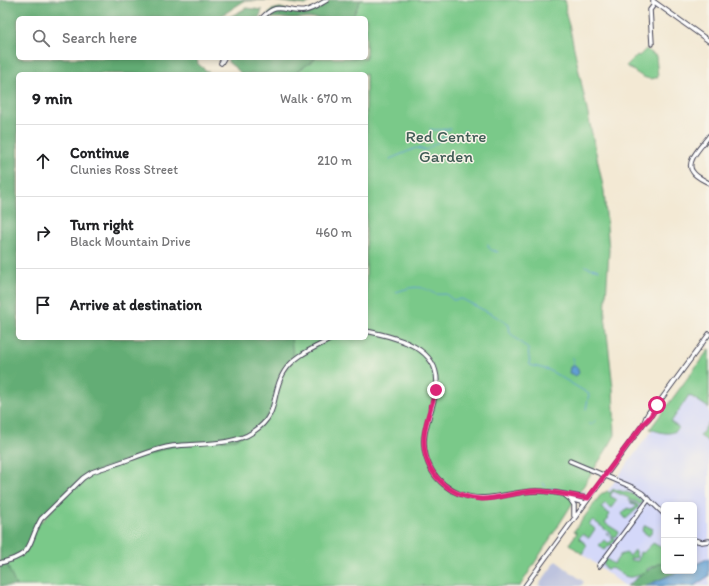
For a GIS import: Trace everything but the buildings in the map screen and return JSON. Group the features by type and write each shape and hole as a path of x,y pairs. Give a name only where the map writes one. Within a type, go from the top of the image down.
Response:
{"street":[{"path":"264,16 269,9 273,7 307,11 327,0"},
{"path":"653,0 709,41"},
{"path":"652,44 650,10 653,6 653,0"},
{"path":"709,136 691,160 690,166 693,173 709,183"},
{"path":"368,332 409,343 422,351 431,362 436,376 436,390 426,425 424,447 429,464 434,474 448,488 464,496 483,499 536,491 588,498"},
{"path":"525,586 604,476 644,423 648,420 657,405 709,334"},
{"path":"0,563 15,558 26,551 32,543 37,526 41,519 78,482 92,472 162,448 235,439 254,432 266,421 270,414 282,375 290,364 301,356 330,340"},
{"path":"570,461 632,487 642,493 661,511"},
{"path":"565,495 573,502 575,508 574,518"},
{"path":"570,499 585,503"},
{"path":"599,566 649,499"},
{"path":"697,541 709,541"}],"shaded area":[{"path":"709,352 709,586 625,586 569,544"},
{"path":"556,561 584,582 581,586 538,586"}],"green space":[{"path":"0,0 270,0 244,1 221,16 16,16 16,60 197,60 198,64 208,72 16,72 16,340 291,340 293,355 296,359 283,372 274,405 260,427 235,439 173,446 103,468 83,478 41,519 26,551 6,562 16,586 0,586"},
{"path":"270,0 314,0 305,5"},
{"path":"331,0 363,0 360,1 353,16 267,16 272,10 280,8 302,14"},
{"name":"Red Centre Garden","path":"565,0 566,15 604,191 609,250 605,315 613,388 615,435 610,444 520,586 16,586 5,562 83,478 284,372 295,359 290,340 368,340 368,72 297,72 313,60 368,60 368,16 353,16 360,1"},
{"path":"246,8 262,10 260,16 232,16"},
{"path":"646,49 656,56 658,77 649,79 646,78 626,66 637,55 639,56"},
{"path":"228,60 313,60 297,72 240,72 228,62"},
{"path":"709,349 709,408 689,395 671,422 679,428 676,431 665,433 650,429"},
{"path":"709,422 709,442 700,436"},
{"path":"613,489 633,494 643,502 640,505 637,502 629,500 629,498 613,491 610,496 617,500 611,508 605,503 601,508 610,514 605,523 619,532 615,537 593,520 589,524 595,529 589,538 583,534 579,538 587,545 582,554 569,544 577,533 574,531 602,493 607,491 610,493"},
{"path":"630,502 637,504 639,507 626,519 622,514 627,508 633,510 636,506"},
{"path":"645,525 653,529 649,536 642,531"},
{"path":"606,533 616,540 604,550 599,545 604,540 609,543 613,539"},
{"path":"653,543 661,547 661,562 647,569 647,571 638,576 628,577 615,570 609,568 606,569 603,563 606,559 614,564 620,555 626,553 630,556 635,550 637,558 631,558 630,560 638,561 640,552 643,553"},
{"path":"661,563 661,574 672,574 645,586 627,586 642,574"}],"water":[{"path":"570,367 577,367 579,373 576,376 569,373"},
{"path":"709,558 709,576 694,586 645,586 673,574 697,574 697,564"}],"waterway":[{"path":"430,129 451,129"},
{"path":"390,159 416,148 426,150 438,142 442,137 456,136 465,130"},
{"path":"488,244 490,249"},
{"path":"491,250 498,252"},
{"path":"585,266 599,270"},
{"path":"396,292 418,287 436,294 446,294 453,300 462,299 497,317 509,325 510,333 528,349 530,365 549,370 589,394 586,409"},
{"path":"572,357 574,366"},
{"path":"543,483 546,487"},
{"path":"549,488 577,493 586,491"}],"route":[{"path":"436,390 424,436 424,447 429,464 434,474 448,488 458,494 483,499 536,491 588,498 644,423 648,420 657,405"}]}
